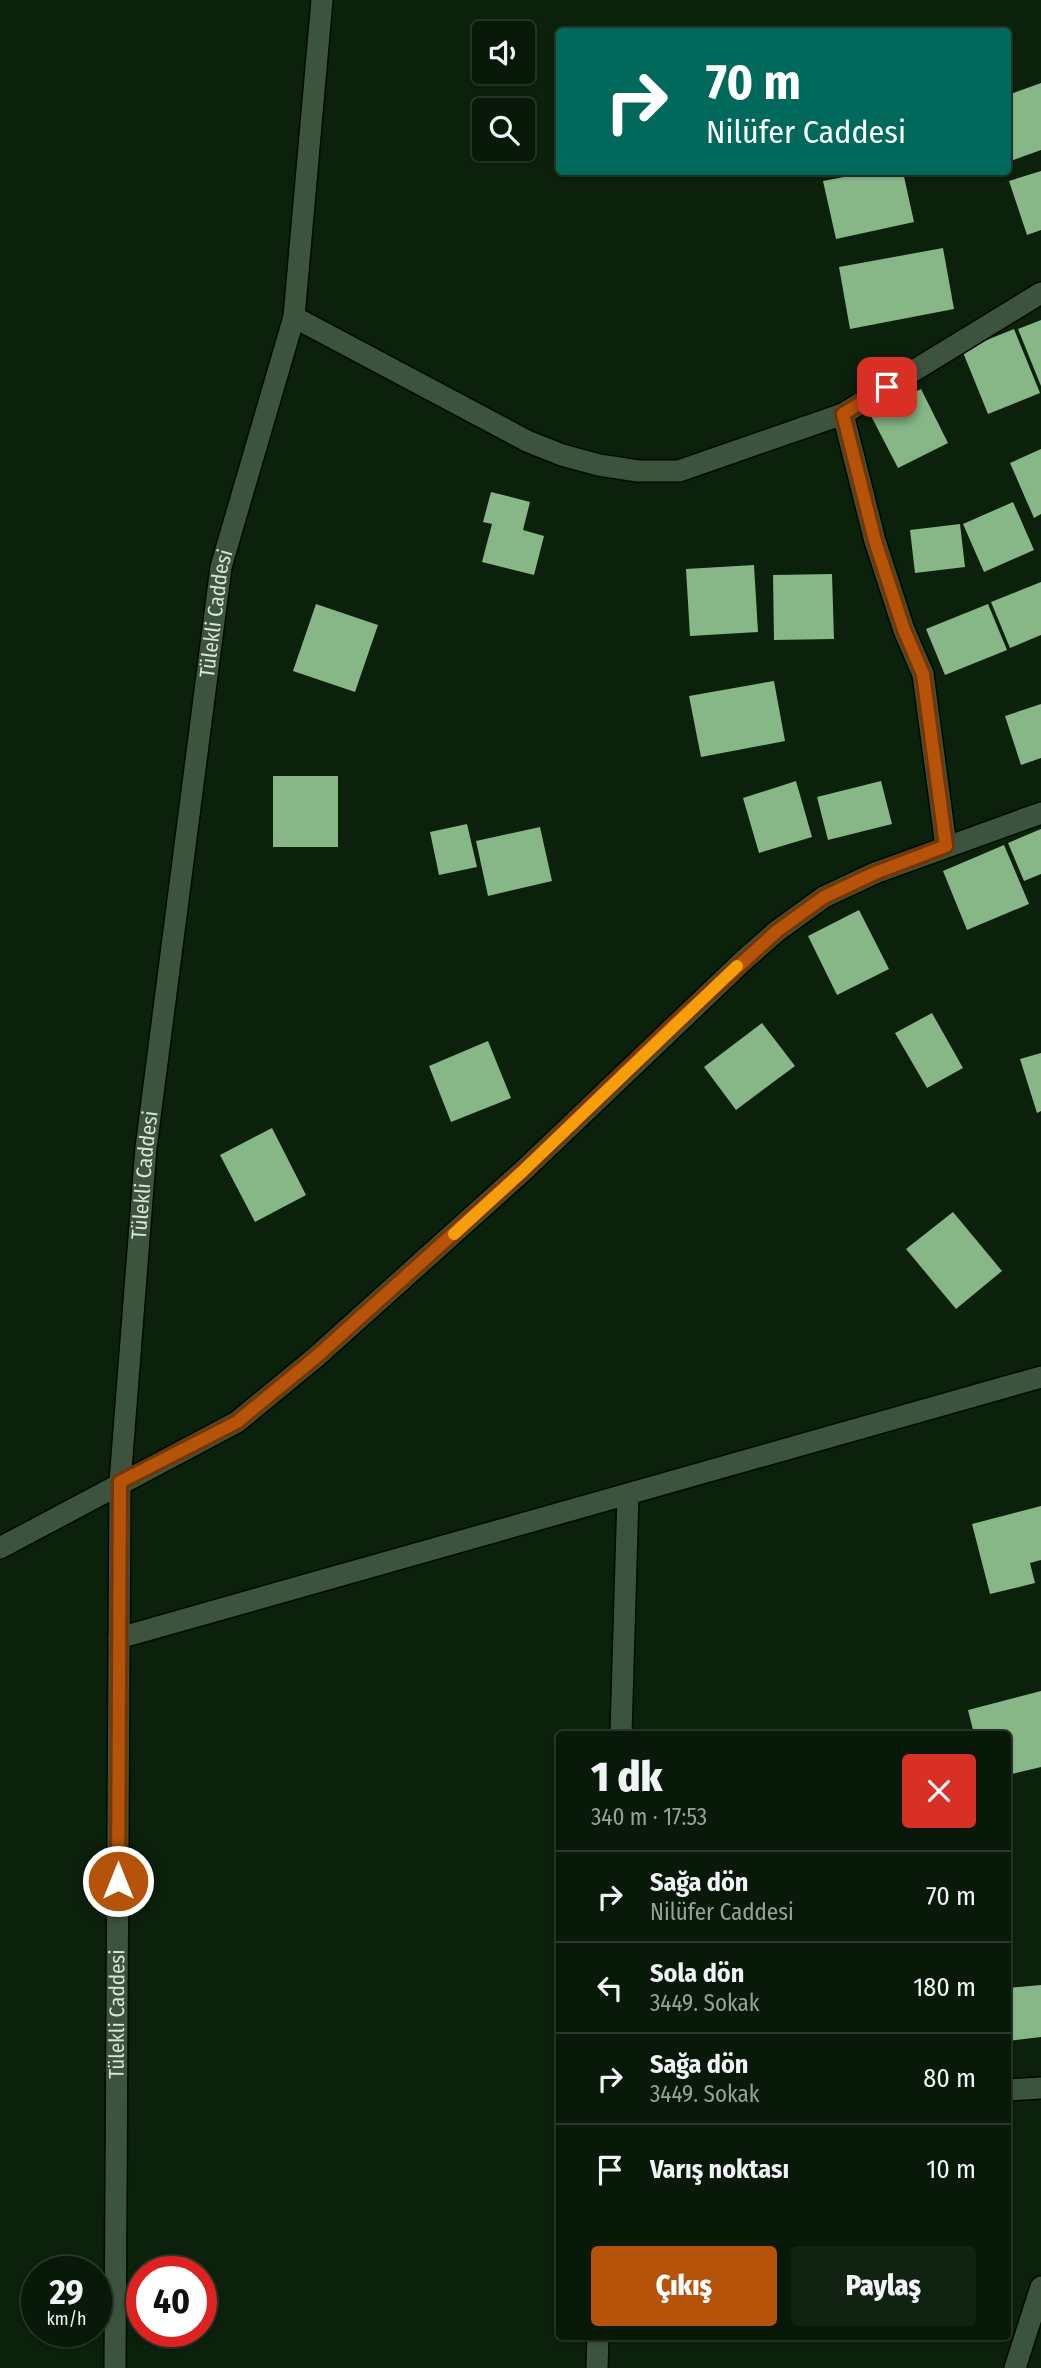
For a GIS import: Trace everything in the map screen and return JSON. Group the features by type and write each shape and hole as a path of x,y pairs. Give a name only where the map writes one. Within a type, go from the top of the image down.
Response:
{"street":[{"name":"Tülekli Caddesi","path":"115,2368 120,1482 146,1148 220,567 294,317 321,0"},
{"path":"294,317 527,441 562,455 599,465 638,471 679,471 843,414 1041,293"},
{"path":"843,414 875,541 904,630 923,674 946,846"},
{"path":"0,1548 237,1422 316,1357 524,1170 777,931 824,897 875,873 1041,813"},
{"path":"119,1638 1041,1377"},
{"path":"621,1731 628,1494"},
{"path":"1011,2090 1041,2088"},
{"path":"1015,2368 1041,2287"},
{"path":"597,2368 598,2340"}],"building":[{"path":"1041,83 1041,150 1011,161 1011,94"},
{"path":"1041,171 1041,230 1027,235 1009,181"},
{"path":"854,175 904,175 914,222 836,239 823,181"},
{"path":"943,248 954,309 850,329 839,267"},
{"path":"1041,320 1041,386 1018,329"},
{"path":"1014,329 1040,393 988,414 962,350"},
{"path":"921,389 948,443 898,468 870,414"},
{"path":"1041,449 1041,514 1034,518 1010,463"},
{"path":"491,492 530,502 523,530 544,536 534,575 482,562 492,524 483,522"},
{"path":"1013,502 1034,550 984,572 963,524"},
{"path":"960,524 965,567 915,573 910,530"},
{"path":"754,565 758,632 690,636 686,569"},
{"path":"832,574 834,639 774,640 773,575"},
{"path":"1041,582 1041,635 1010,648 991,602"},
{"path":"316,604 378,625 355,692 293,671"},
{"path":"988,604 1007,650 945,675 926,629"},
{"path":"774,681 785,741 701,757 689,696"},
{"path":"1041,704 1041,758 1021,765 1005,716"},
{"path":"273,776 338,776 338,847 273,847"},
{"path":"796,781 812,837 759,853 743,798"},
{"path":"881,781 892,824 828,840 817,797"},
{"path":"467,824 477,867 439,875 430,832"},
{"path":"540,827 552,881 488,896 476,841"},
{"path":"1041,829 1041,874 1024,881 1008,843"},
{"path":"1004,845 1029,904 967,930 943,871"},
{"path":"859,910 889,969 837,995 808,936"},
{"path":"932,1013 963,1068 927,1088 895,1033"},
{"path":"762,1023 795,1066 736,1110 704,1067"},
{"path":"488,1041 511,1098 451,1122 429,1066"},
{"path":"1041,1053 1041,1111 1037,1113 1020,1059"},
{"path":"272,1128 306,1195 255,1222 220,1155"},
{"path":"953,1212 1002,1271 956,1309 906,1249"},
{"path":"1041,1506 1041,1560 1030,1563 1035,1583 990,1594 972,1524"},
{"path":"1041,1691 1041,1767 1011,1774 1011,1731 973,1731 968,1710"},
{"path":"1041,1985 1041,2037 1011,2041 1011,1988"}],"slow traffic":[{"path":"454,1234 737,966"}],"route":[{"path":"118,1881 120,1482 237,1422 316,1357 524,1170 676,1023 777,931 824,897 875,873 946,846 923,674 904,630 875,541 843,414 887,387"}]}
